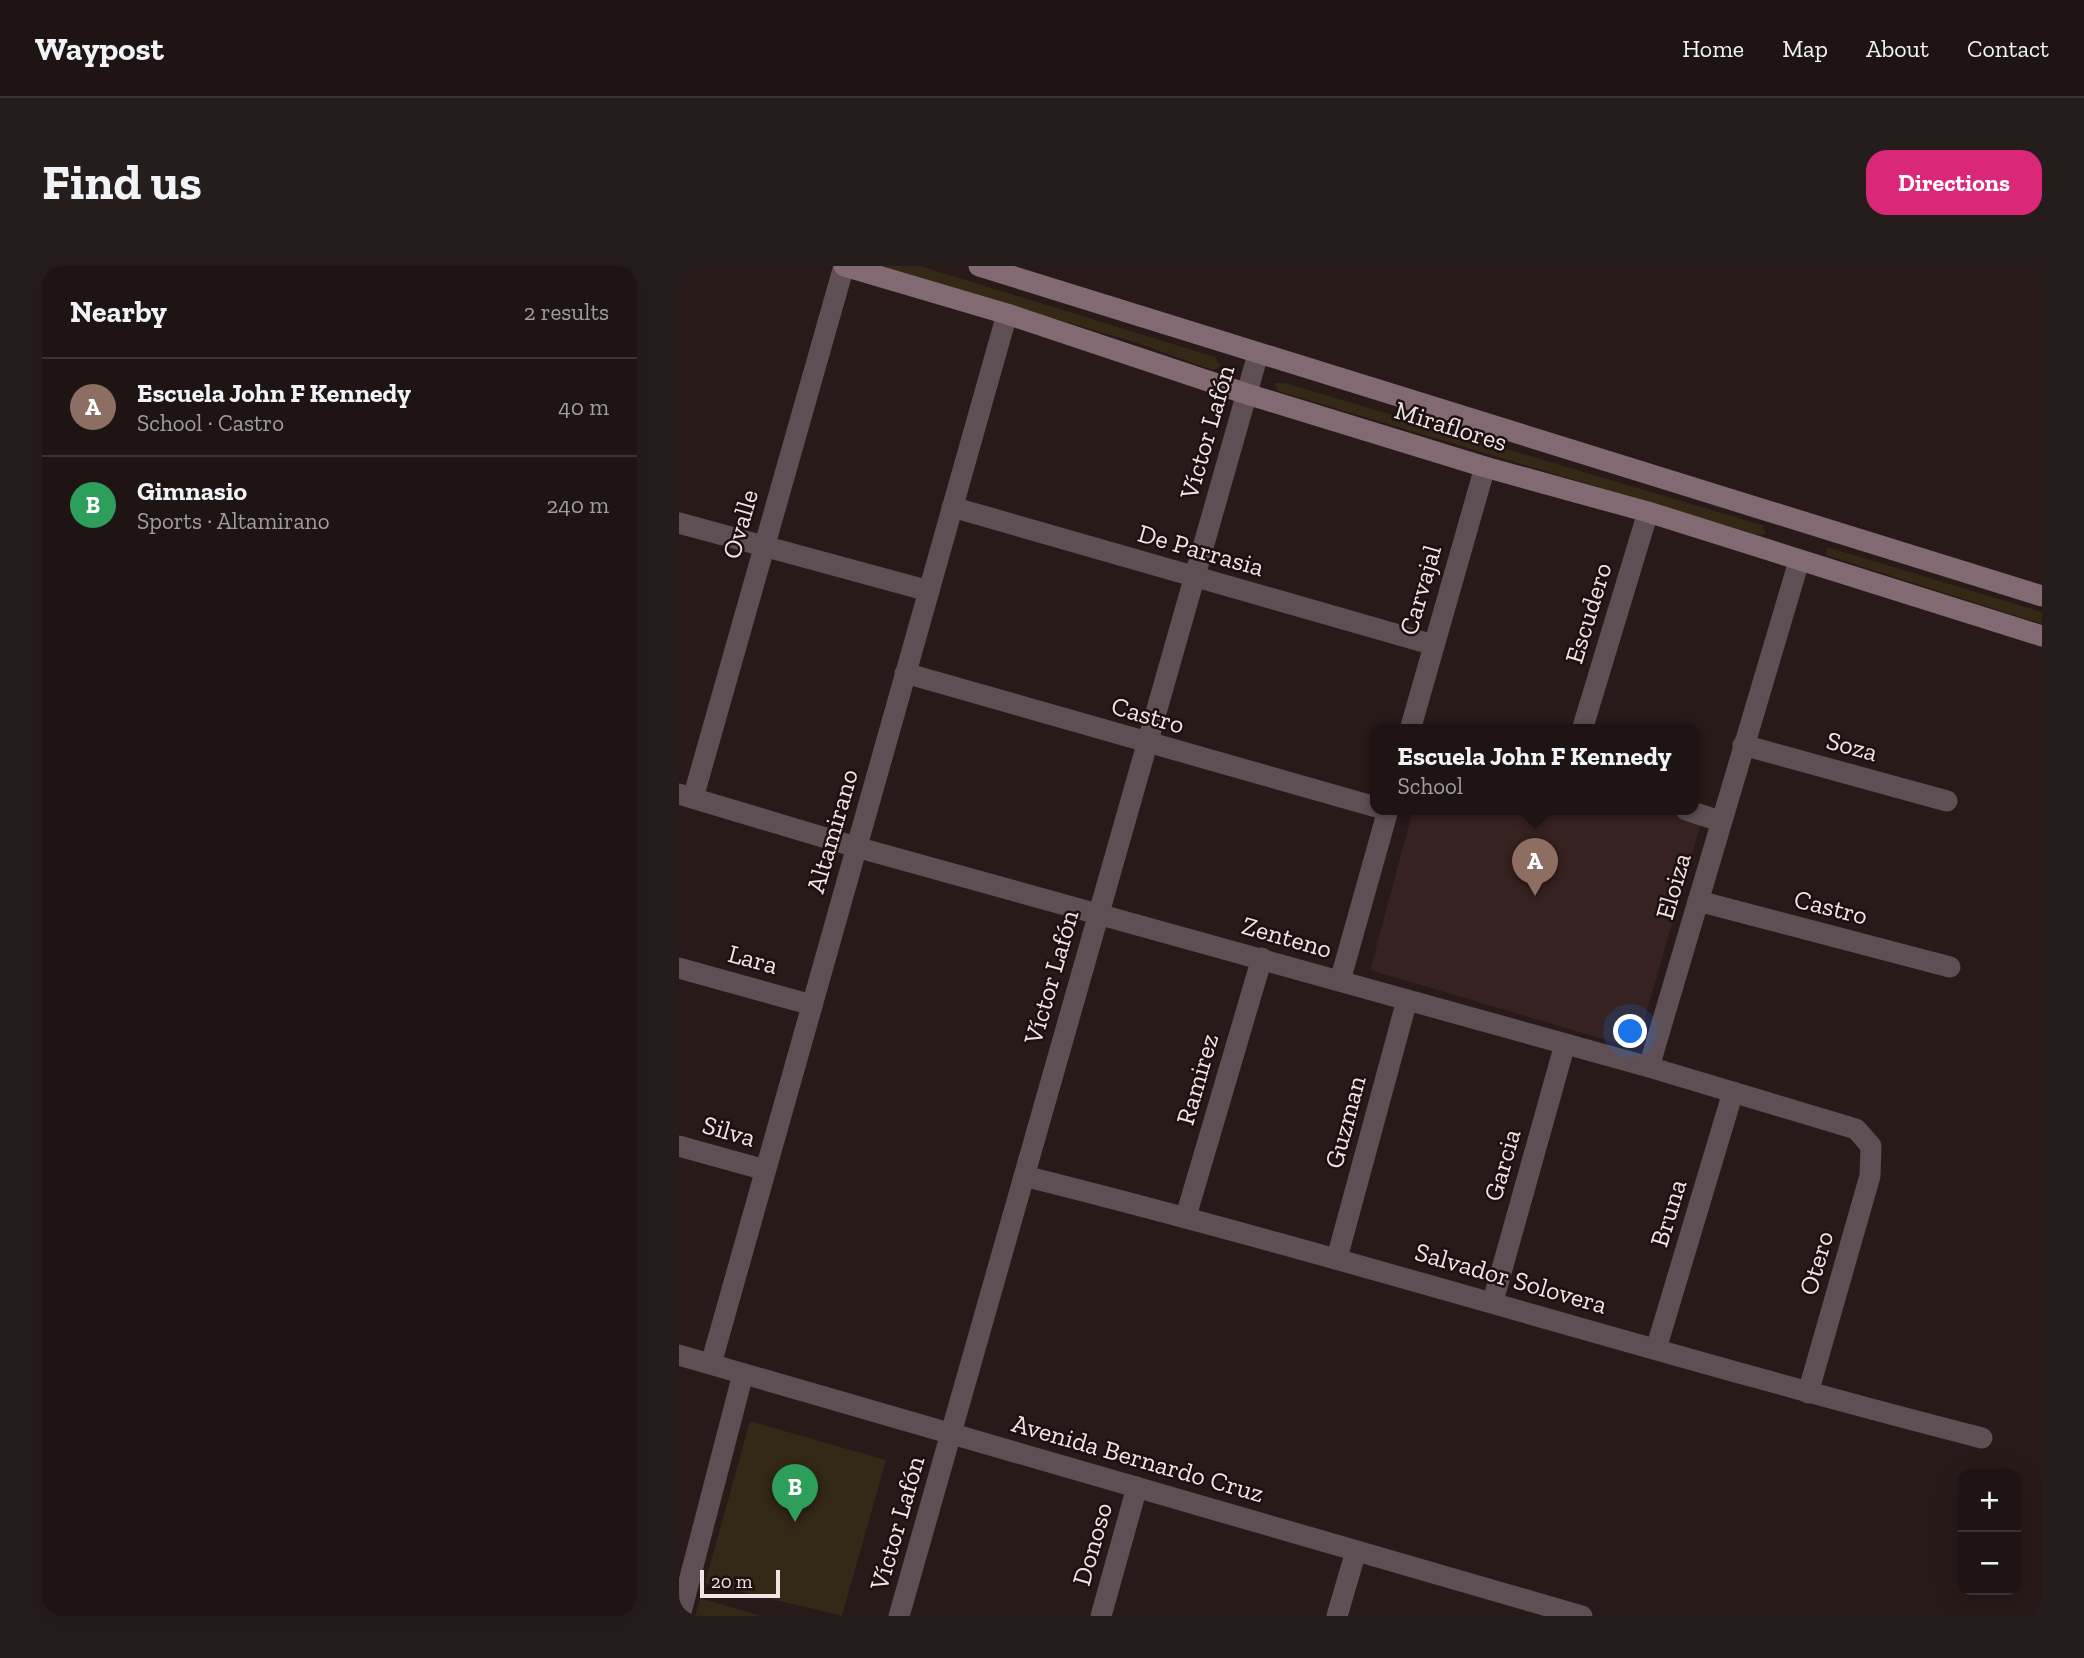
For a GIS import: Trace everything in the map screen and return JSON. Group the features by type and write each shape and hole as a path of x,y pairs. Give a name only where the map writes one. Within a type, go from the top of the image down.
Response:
{"main road":[{"name":"Miraflores","path":"844,266 1007,314 1247,394 1485,467 1647,512 2042,636"},
{"name":"Miraflores","path":"979,266 2042,596"}],"street":[{"name":"Ovalle","path":"686,796 844,266"},
{"name":"Altamirano","path":"711,1364 1007,314"},
{"name":"Víctor Lafón","path":"899,1616 1258,354"},
{"name":"Carvajal","path":"1412,724 1485,467"},
{"name":"De Parrasia","path":"952,507 1434,645"},
{"name":"Escudero","path":"1584,724 1647,512"},
{"path":"679,523 929,591"},
{"name":"Eloiza","path":"1649,1067 1720,821 1800,561"},
{"name":"Castro","path":"905,673 1370,805"},
{"name":"Soza","path":"1743,745 1947,801"},
{"name":"Zenteno","path":"686,796 856,848 1649,1067 1856,1129 1871,1146"},
{"path":"1699,814 1720,821"},
{"path":"1340,981 1386,815"},
{"name":"Castro","path":"1698,901 1950,967"},
{"name":"Ramirez","path":"1186,1216 1262,958"},
{"name":"Lara","path":"679,968 812,1005"},
{"name":"Guzman","path":"1336,1258 1406,1000"},
{"name":"Garcia","path":"1493,1301 1565,1044"},
{"name":"Bruna","path":"1657,1349 1733,1092"},
{"name":"Silva","path":"679,1146 765,1170"},
{"name":"Otero","path":"1808,1394 1870,1176 1871,1146"},
{"name":"Salvador Solovera","path":"1024,1176 1186,1216 1493,1301 1808,1394 1982,1438"},
{"name":"Avenida Bernardo Cruz","path":"679,1355 1582,1616"},
{"path":"682,1602 743,1374"},
{"name":"Donoso","path":"1101,1616 1137,1487"},
{"path":"1338,1616 1356,1551"}],"shaded area":[{"path":"879,266 920,266 1215,357 1221,366 1213,370 1137,343"},
{"path":"1274,383 1285,383 1762,525 1766,534 1758,535 1278,391"},
{"path":"1827,547 2042,612 2042,624 1826,555"},
{"path":"1412,815 1675,815 1701,823 1636,1049 1370,970"},
{"path":"750,1421 886,1460 842,1616 705,1583"},
{"path":"700,1598 761,1616 695,1616"}],"place":[{"name":"Escuela John F Kennedy","path":"1535,896"},
{"name":"Gimnasio","path":"795,1522"}]}
